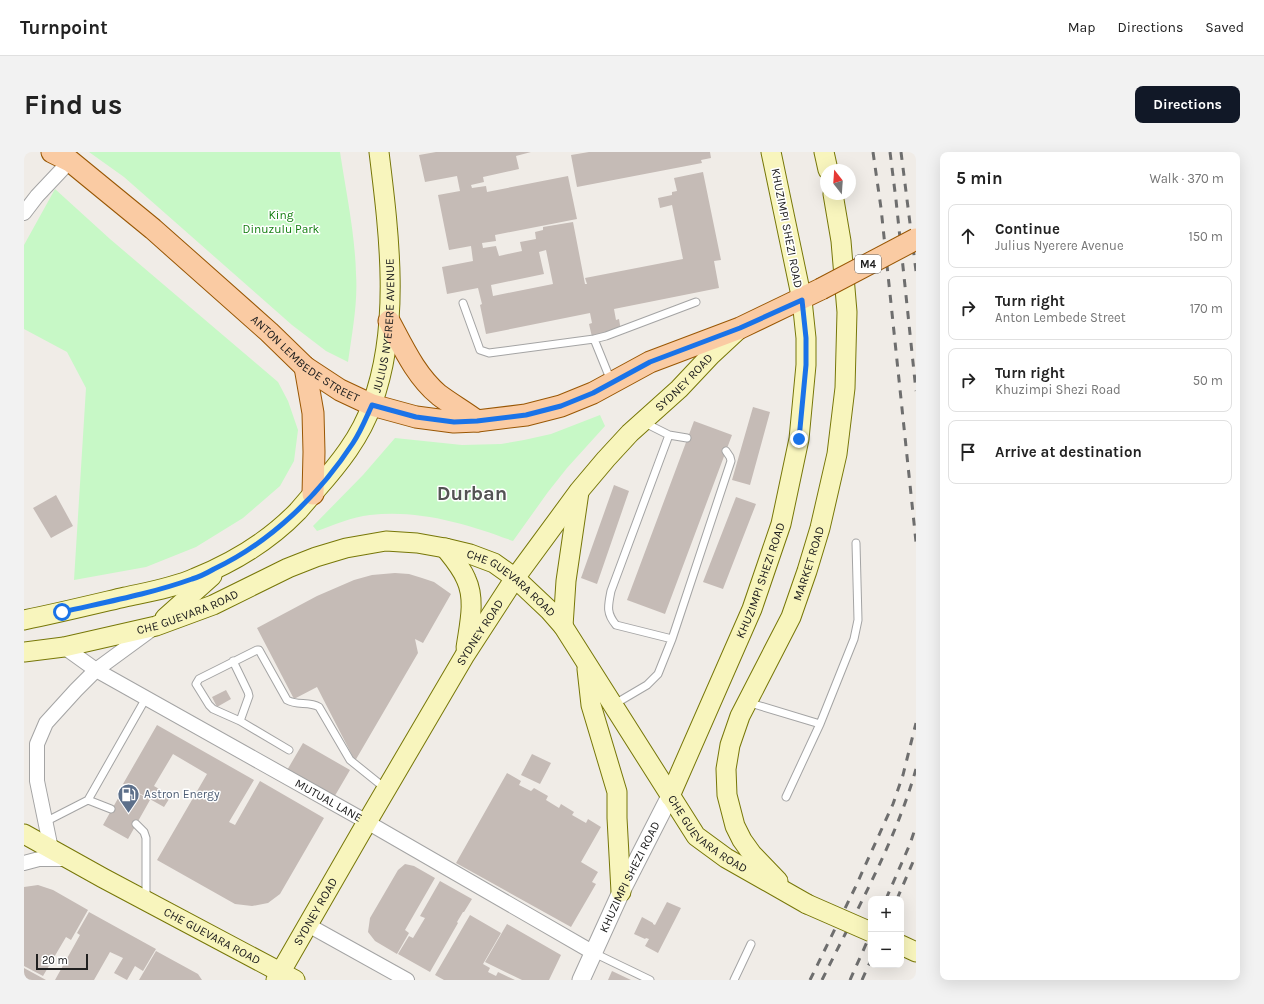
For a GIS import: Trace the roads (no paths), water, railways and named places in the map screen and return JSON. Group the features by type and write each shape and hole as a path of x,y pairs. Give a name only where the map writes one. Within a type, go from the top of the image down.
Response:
{"main road":[{"name":"ANTON LEMBEDE STREET","path":"52,152 70,161 153,229 269,332 305,367 340,390 372,405 416,417 454,422 477,421 526,415 561,406 593,393 650,362 740,328 802,300 916,240"},
{"name":"JULIUS NYERERE AVENUE","path":"24,620 158,590 193,579 247,551 280,527 329,476 361,430 372,405 386,356 389,321 389,256 386,212 379,152"},
{"name":"KHUZIMPI SHEZI ROAD","path":"670,796 752,609 781,524 799,439 806,365 806,338 802,300 771,152"},
{"path":"824,152 827,164"},
{"name":"MARKET ROAD","path":"801,901 752,854 742,840 735,826 727,795 726,769 730,745 740,716 791,617 820,528 837,454 845,388 847,312 841,241 833,200"},
{"path":"389,321 420,376 438,394 477,421"},
{"name":"SYDNEY ROAD","path":"284,977 308,925 366,822 465,655 515,578 579,491 626,438 679,389 711,355 740,328"},
{"path":"305,367 313,413 313,494"},
{"path":"563,626 567,573 579,491"},
{"name":"CHE GUEVARA ROAD","path":"24,652 64,647 156,626 213,605 288,568 346,548 386,541 417,543 470,554 494,563 515,578 549,610 563,626 696,836 726,858 801,901 868,931"},
{"path":"445,548 462,569 470,593 471,616 465,655"},
{"path":"156,626 228,562"},
{"path":"587,665 591,705 617,792 621,892"},
{"name":"CHE GUEVARA ROAD","path":"24,834 284,977"},
{"path":"904,946 916,952"}],"street":[{"path":"24,213 37,196 70,161"},
{"path":"50,849 37,781 37,744 46,723 96,670 156,626"},
{"name":"MUTUAL LANE","path":"64,647 96,670 366,822 594,953"},
{"name":"KHUZIMPI SHEZI ROAD","path":"581,980 621,892 670,796"},
{"path":"24,862 39,859 69,859"},
{"path":"308,925 407,980"}],"lane":[{"path":"463,303 480,350 495,353 594,339 618,333 696,302"},
{"path":"594,339 612,383"},
{"path":"643,422 669,435 687,438"},
{"path":"669,435 611,592 608,612 616,625 672,640"},
{"path":"612,705 647,685 658,674 672,640 732,461 726,451"},
{"path":"786,797 820,724 854,639 858,620 856,543"},
{"path":"289,750 240,721 213,709 196,684 200,678 233,661 259,650 287,700 295,703 315,704 320,707 350,760 386,789"},
{"path":"233,661 249,696 240,721"},
{"path":"45,822 88,800 146,698"},
{"path":"747,702 820,724"},
{"path":"88,800 111,809"},
{"path":"136,824 144,832 146,838 146,901"},
{"path":"734,980 751,944"},
{"path":"594,953 650,980"}],"railway":[{"path":"873,152 881,208 916,542"},
{"path":"890,152 916,391"},
{"path":"901,152 916,271"},
{"path":"810,980 855,888 893,804 903,775 916,723"},
{"path":"822,980 886,850 916,769"},
{"path":"887,896 910,844 916,826"},
{"path":"898,896 916,855"},
{"path":"850,980 868,940"},
{"path":"862,980 868,967"}],"place":[{"name":"Astron Energy","path":"128,814"}],"district":[{"name":"Durban","path":"472,493"}],"park label":[{"name":"King Dinuzulu Park","path":"281,222"}]}
